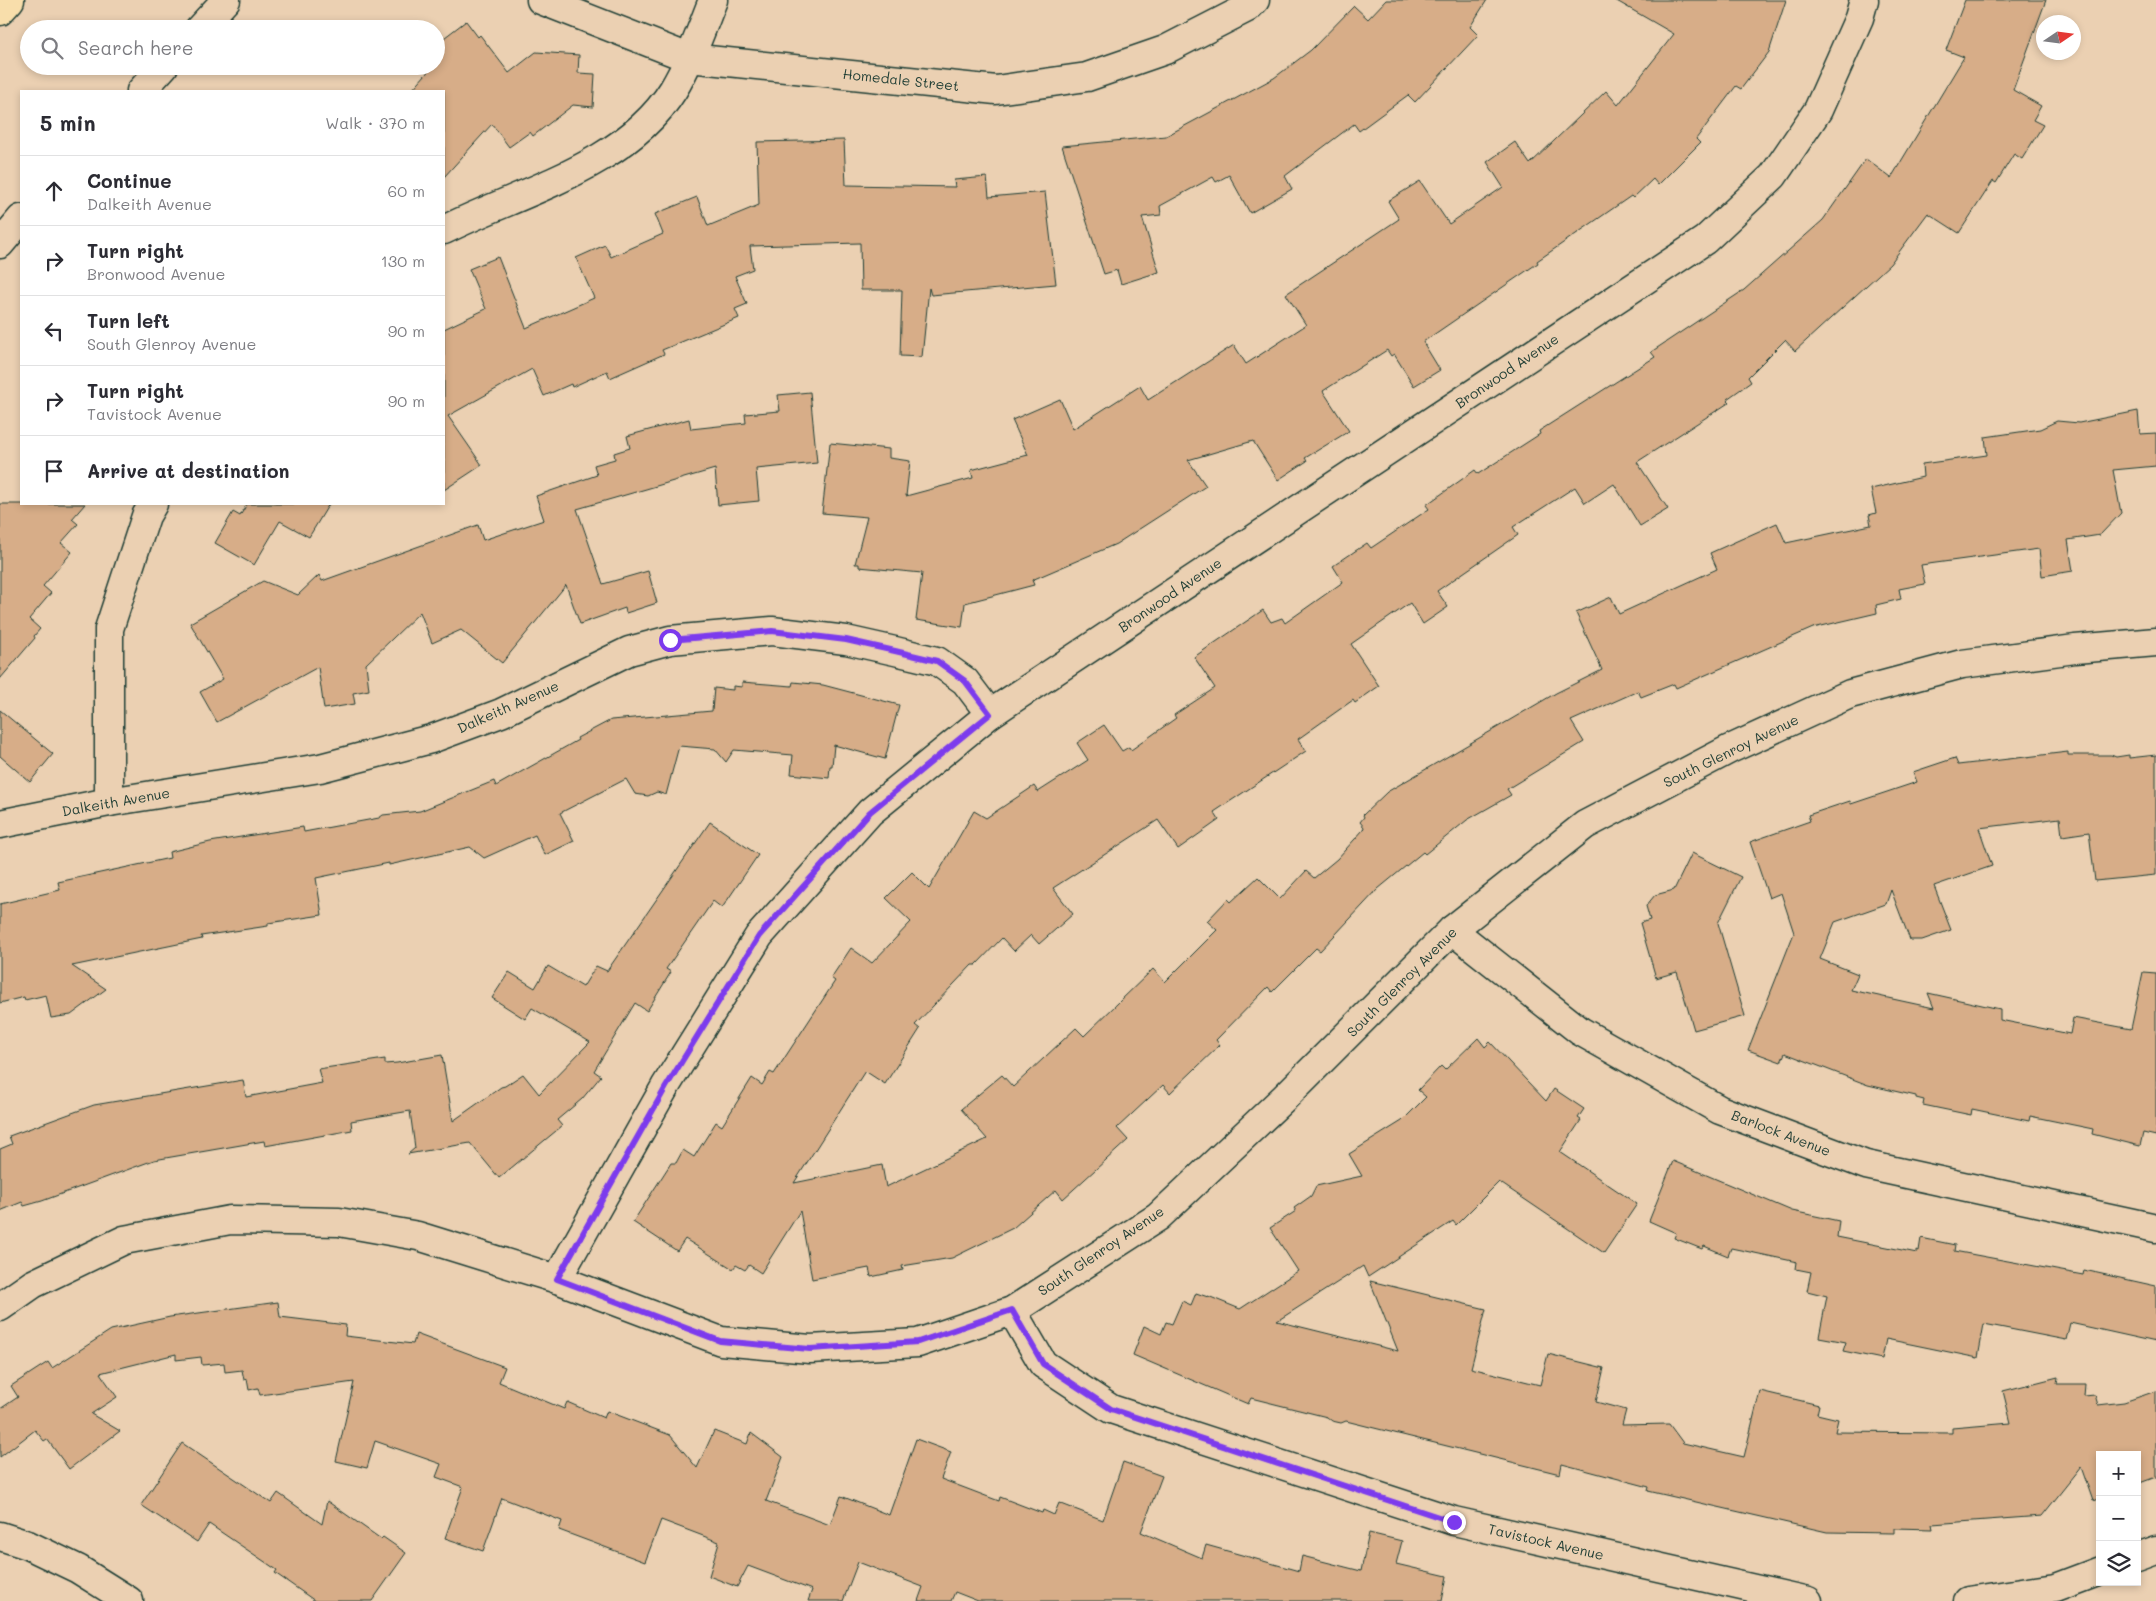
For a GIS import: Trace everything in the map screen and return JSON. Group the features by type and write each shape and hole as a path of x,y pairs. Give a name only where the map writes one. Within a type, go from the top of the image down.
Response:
{"highway":[{"path":"0,11 10,0"}],"street":[{"path":"207,20 226,0"},
{"name":"Homedale Street","path":"540,0 689,58 996,90 1087,77 1165,50 1247,8 1255,0"},
{"path":"445,230 533,192 603,155 647,123 673,90 689,58 713,0"},
{"name":"Bronwood Avenue","path":"557,1279 666,1087 759,936 870,812 990,714 1705,240 1774,176 1818,110 1859,18 1864,0"},
{"path":"142,90 156,75"},
{"path":"0,244 20,220"},
{"path":"110,802 109,629 146,516 152,505"},
{"name":"Dalkeith Avenue","path":"0,824 110,802 320,768 431,740 501,713 629,651 670,640 772,631 846,640 895,651 937,661 965,681 990,714"},
{"name":"South Glenroy Avenue","path":"0,1307 34,1284 124,1240 230,1220 339,1222 418,1236 557,1279 720,1341 810,1349 918,1342 1012,1310 1158,1217 1285,1097 1452,930 1585,825 1730,749 1850,694 1962,664 2075,649 2156,642"},
{"name":"Barlock Avenue","path":"1452,930 1580,1031 1720,1110 1866,1165 2156,1228"},
{"name":"Tavistock Avenue","path":"1012,1310 1043,1364 1111,1409 1454,1522 1808,1601"},
{"path":"0,1536 28,1545 78,1569 129,1601"},
{"path":"2141,1556 2156,1550"},
{"path":"1968,1601 2055,1588 2096,1573"}],"building":[{"path":"1386,0 1487,0 1470,27 1478,35 1415,102 1408,95 1359,131 1354,124 1285,176 1292,189 1250,213 1229,175 1216,182 1213,177 1160,206 1161,215 1142,217 1159,272 1121,284 1117,270 1104,274 1062,146 1166,136 1274,78 1311,50 1354,6 1368,19"},
{"path":"1615,0 1786,0 1769,52 1741,89 1736,86 1696,139 1700,143 1658,185 1653,179 1633,198 1631,196 1423,342 1440,370 1414,386 1394,354 1391,356 1387,350 1323,391 1349,431 1305,458 1307,461 1278,480 1253,441 1188,460 1206,486 1116,544 1032,580 1034,585 965,603 962,627 916,620 922,573 859,567 859,564 855,564 867,517 822,513 830,443 889,449 889,458 910,461 906,496 973,478 971,470 1028,455 1012,420 1060,399 1073,429 1140,386 1148,400 1234,345 1246,364 1306,325 1286,294 1399,219 1388,201 1420,181 1449,224 1503,187 1487,162 1515,142 1530,164 1606,91 1618,105 1674,34"},
{"path":"1965,0 2046,0 2040,15 2036,15 2036,27 2013,90 2041,106 2033,120 2043,125 2022,159 2014,154 1996,183 1993,181 1959,233 1928,213 1890,264 1795,351 1785,340 1748,377 1751,382 1727,399 1730,402 1637,462 1668,509 1640,526 1614,484 1585,503 1575,487 1513,527 1518,535 1437,591 1448,607 1423,624 1410,603 1351,644 1379,686 1355,703 1353,700 1298,739 1306,751 1214,812 1219,820 1178,849 1158,820 1053,888 1073,914 1039,944 1031,935 1014,951 1002,938 976,965 972,965 915,1025 920,1029 885,1084 865,1071 794,1183 882,1165 886,1187 987,1139 961,1109 1002,1075 1013,1087 1076,1028 1084,1036 1153,969 1165,982 1217,930 1207,921 1228,899 1231,902 1258,877 1280,899 1306,871 1314,878 1337,859 1363,830 1364,827 1360,822 1364,817 1363,815 1387,792 1556,693 1602,670 1576,613 1611,597 1619,614 1717,569 1710,553 1777,523 1786,543 1871,525 1869,515 1876,513 1871,489 1923,477 1922,464 1987,455 1985,437 2040,429 2057,421 2079,423 2138,411 2140,434 2156,433 2156,466 2113,470 2121,513 2100,535 2068,540 2073,571 2042,576 2039,549 1921,565 1925,584 1899,589 1901,599 1876,605 1877,613 1813,628 1676,688 1674,684 1641,697 1638,691 1571,721 1584,742 1507,789 1511,795 1467,820 1425,854 1423,852 1378,889 1320,951 1316,948 1272,992 1268,987 1216,1040 1220,1045 1170,1093 1163,1085 1117,1128 1128,1140 1063,1199 1056,1190 1013,1228 952,1258 902,1266 903,1270 871,1277 869,1268 812,1279 800,1211 761,1273 749,1265 745,1270 736,1265 733,1269 685,1239 677,1251 633,1222 671,1163 676,1163 683,1150 694,1157 716,1122 722,1126 752,1078 762,1085 770,1072 774,1074 835,981 831,978 851,948 872,963 911,922 886,898 912,872 929,889 974,811 986,818 1034,786 1038,792 1088,760 1077,743 1104,725 1122,751 1129,747 1131,750 1176,718 1174,715 1215,688 1194,657 1263,610 1271,622 1282,618 1285,623 1343,582 1333,566 1367,543 1371,548 1429,509 1426,505 1475,470 1478,474 1540,434 1539,431 1655,357 1651,352 1744,290 1823,220 1866,159 1891,178 1964,57 1946,50"},
{"path":"466,21 478,37 480,35 509,73 536,52 579,55 578,73 595,74 593,107 573,105 533,136 530,132 509,147 492,124 445,176 445,90 412,90 425,75 445,75 445,37"},
{"path":"844,140 846,185 955,187 954,180 987,177 989,197 1045,192 1056,284 931,295 929,288 922,357 900,356 902,290 861,290 860,243 750,246 753,269 735,276 747,304 735,309 739,318 662,350 664,354 610,378 607,371 572,387 571,384 544,396 532,369 448,416 482,465 445,489 445,329 486,309 469,269 498,257 526,328 594,298 576,258 605,245 611,257 663,234 655,214 697,197 708,226 759,205 757,142"},
{"path":"810,392 817,463 756,469 759,501 718,505 715,469 577,509 603,584 648,571 657,603 626,613 625,608 580,624 566,585 502,663 461,630 432,643 420,612 366,664 369,690 353,693 355,704 324,709 318,667 217,722 200,692 223,679 190,623 263,581 298,595 319,575 322,581 478,525 483,540 544,520 536,496 597,475 594,465 615,459 614,453 630,448 627,436 689,419 691,429 746,423 745,414 780,411 778,395"},
{"path":"0,504 84,505 72,519 78,524 61,543 72,552 43,586 51,593 29,619 40,629 34,636 35,638 0,679"},
{"path":"246,505 328,505 309,537 280,521 254,565 215,543 233,512 240,516"},
{"path":"742,682 792,686 793,682 823,685 899,705 885,759 834,745 829,778 791,774 793,755 734,750 726,762 715,749 679,746 666,795 657,792 648,796 635,794 626,779 560,813 574,841 545,855 535,835 484,858 470,847 389,865 389,863 316,878 322,915 268,923 268,926 201,936 202,939 72,966 106,989 71,1015 51,1018 46,995 25,1000 24,997 0,1003 0,904 60,890 58,882 170,858 169,852 210,842 303,827 304,832 379,818 383,815 420,811 494,781 496,786 611,720 712,711 714,688 733,690 733,686 742,687"},
{"path":"0,710 53,754 30,782 0,756"},
{"path":"2068,752 2068,755 2111,755 2116,757 2129,755 2129,758 2156,755 2156,875 2095,881 2089,832 2062,836 2060,818 1979,828 1992,866 1934,886 1951,930 1922,940 1910,940 1891,890 1886,904 1835,922 1820,959 1858,974 1851,990 1934,1008 1928,993 2000,1009 2000,1020 2070,1034 2073,1018 2131,1029 2143,972 2156,973 2156,1136 2143,1133 2140,1146 2092,1134 2093,1129 2030,1116 2029,1121 1972,1109 1971,1115 1923,1105 1924,1100 1916,1098 1916,1096 1868,1085 1785,1053 1781,1062 1748,1050 1794,933 1781,893 1769,898 1750,842 1810,821 1808,815 1850,801 1851,804 1917,782 1913,772 1955,758 1958,765"},
{"path":"710,822 758,855 722,908 713,901 666,969 671,972 647,1011 635,1003 594,1071 601,1076 582,1099 557,1120 562,1126 499,1178 470,1143 408,1154 415,1148 410,1111 351,1121 352,1130 265,1146 264,1141 154,1160 42,1201 24,1206 22,1202 0,1211 0,1149 12,1144 9,1136 94,1105 243,1080 246,1097 322,1083 318,1069 385,1059 385,1064 397,1063 442,1055 453,1121 523,1074 539,1094 590,1042 532,1008 525,1019 492,998 509,972 535,988 548,966 583,987 596,966 607,971"},
{"path":"1692,853 1741,877 1718,923 1745,1016 1694,1030 1677,972 1656,978 1640,923 1650,920 1646,906 1655,895 1674,890"},
{"path":"1478,1038 1485,1047 1490,1042 1546,1101 1554,1089 1584,1109 1578,1118 1581,1120 1560,1152 1637,1204 1604,1253 1499,1182 1456,1225 1453,1221 1368,1277 1363,1266 1277,1321 1398,1351 1370,1281 1486,1309 1471,1368 1540,1385 1548,1354 1604,1368 1596,1402 1626,1410 1622,1425 1669,1424 1683,1443 1744,1457 1760,1391 1819,1405 1817,1414 1838,1419 1835,1432 1952,1433 1952,1428 2011,1423 2003,1391 2058,1377 2057,1384 2085,1384 2084,1396 2095,1395 2098,1405 2124,1402 2156,1391 2156,1477 2141,1483 2141,1451 2096,1451 2096,1500 2093,1501 2081,1467 2042,1516 1932,1524 1933,1529 1894,1528 1894,1533 1827,1532 1648,1491 1649,1487 1562,1464 1560,1474 1346,1421 1341,1423 1332,1421 1327,1417 1251,1398 1248,1404 1133,1355 1144,1326 1161,1334 1166,1322 1172,1324 1182,1301 1191,1305 1196,1293 1240,1309 1298,1271 1270,1228 1296,1211 1294,1208 1311,1196 1316,1186 1362,1176 1349,1154 1402,1121 1426,1097 1418,1090 1441,1066 1445,1070"},
{"path":"1673,1161 1792,1211 1839,1221 1837,1237 1917,1253 1921,1238 1955,1245 1954,1251 2083,1275 2084,1270 2156,1286 2156,1342 2070,1323 2066,1340 1984,1324 1978,1358 1886,1339 1882,1359 1843,1351 1846,1342 1819,1337 1827,1296 1807,1291 1811,1272 1796,1269 1797,1262 1731,1248 1728,1256 1704,1246 1702,1249 1674,1238 1676,1233 1649,1221"},
{"path":"278,1302 280,1317 346,1325 345,1336 413,1344 416,1334 505,1367 499,1382 564,1409 567,1402 604,1418 607,1411 670,1435 697,1468 714,1431 747,1444 751,1433 783,1457 766,1501 830,1525 841,1496 889,1515 916,1439 951,1452 941,1479 999,1501 1000,1497 1042,1513 1043,1510 1054,1515 1059,1503 1103,1520 1123,1462 1162,1476 1141,1532 1202,1558 1206,1545 1299,1571 1302,1556 1361,1571 1369,1533 1402,1541 1396,1564 1447,1576 1442,1601 978,1601 955,1592 951,1601 918,1601 923,1587 858,1562 843,1601 808,1601 812,1590 748,1566 737,1587 709,1576 719,1542 661,1520 645,1562 559,1530 562,1521 502,1498 483,1551 445,1538 463,1487 436,1477 441,1464 375,1441 367,1468 336,1461 354,1382 260,1395 258,1388 249,1390 247,1379 244,1380 242,1370 225,1372 224,1363 202,1365 201,1357 176,1360 176,1354 100,1373 117,1397 91,1414 120,1431 69,1469 47,1439 44,1441 35,1430 0,1457 0,1409 18,1397 11,1386 48,1362 52,1368 111,1330 170,1317"},
{"path":"182,1443 271,1503 278,1493 322,1524 327,1501 381,1539 383,1537 406,1553 372,1601 315,1601 275,1573 277,1570 209,1524 197,1542 141,1505"}],"route":[{"path":"670,640 772,631 846,640 895,651 937,661 965,681 990,714 870,812 759,936 666,1087 557,1279 720,1341 810,1349 918,1342 1012,1310 1043,1364 1111,1409 1454,1522"}]}
